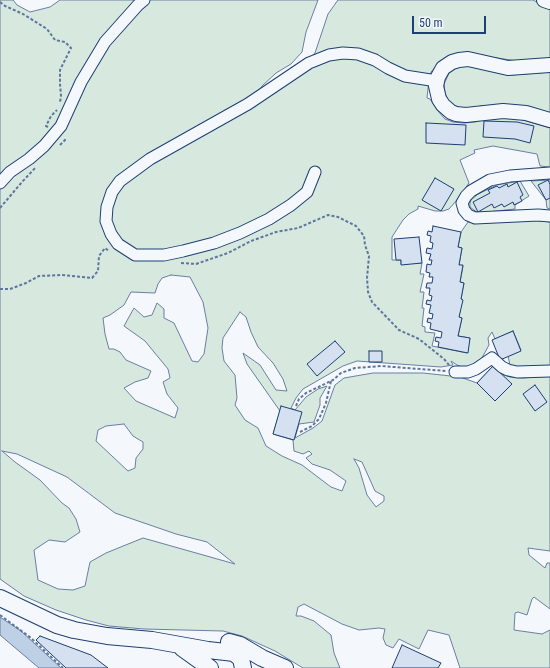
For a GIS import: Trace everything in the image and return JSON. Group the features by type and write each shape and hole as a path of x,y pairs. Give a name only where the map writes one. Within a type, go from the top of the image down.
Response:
{"highway":[{"path":"0,589 33,614"},
{"path":"0,598 57,625 74,630 106,636 171,643 285,668"},
{"path":"152,640 179,638 218,640 240,645 244,659"},
{"path":"171,643 185,650 210,668"},
{"path":"213,668 213,662 217,656 244,659"}],"main road":[{"path":"544,0 550,2"},
{"path":"550,65 508,68 468,59 459,60 452,62 443,68 436,86 439,99 447,108 456,114 466,115 503,111 526,113 550,120"}],"street":[{"path":"0,183 10,172 29,159 44,146 61,126 81,82 106,42 144,0"},
{"path":"315,172 307,192 269,219 240,233 214,243 183,251 164,255 135,255 118,244 111,234 106,221 107,207 112,192 120,181 150,160 248,104 309,64 329,55 343,53 358,54 375,60 405,76 437,81"},
{"path":"550,173 510,176 490,180 471,191 462,203 464,210 468,215 475,218 538,215 550,216"},
{"path":"455,372 468,372 476,369 492,358 508,370 517,372 550,371"}],"path":[{"path":"0,2 47,29 55,40 65,42 71,48 60,70 60,102"},
{"path":"49,128 46,126 51,116 58,109"},
{"path":"56,148 65,140 62,137"},
{"path":"0,208 41,162"},
{"path":"180,263 196,264 228,253 276,232 298,228 328,215 338,216 356,226 364,236 365,245 369,256 367,278 368,292 372,302 399,330 419,339 444,359 455,372"},
{"path":"0,289 10,289 39,276 62,274 92,278 98,271 99,256 105,248 110,251"},
{"path":"296,406 299,399 306,393 331,381 341,373 355,368 382,366 455,372"},
{"path":"300,432 312,426 319,420 326,403 331,381"},
{"path":"0,616 31,638 63,668"}],"shaded area":[{"path":"0,0 13,0 17,5 30,12 50,7 60,0 318,0 306,32 302,52 291,64 276,73 262,86 257,94 297,73 315,53 328,14 338,0 533,0 550,9 550,59 518,61 461,53 449,56 440,62 431,72 431,80 429,80 427,98 430,99 445,119 453,122 475,122 489,118 516,118 550,128 550,167 540,166 537,154 493,146 474,150 475,153 460,160 469,183 456,201 449,209 443,211 435,211 418,206 418,209 409,214 403,220 392,237 392,260 401,260 401,264 422,263 420,274 424,274 420,292 424,292 422,308 424,308 422,326 425,327 425,332 435,333 432,346 467,353 470,338 458,336 462,318 459,317 464,283 460,282 463,266 459,265 462,248 458,247 461,232 468,222 535,220 550,222 550,366 517,367 510,365 508,356 521,350 513,331 495,339 492,332 488,338 489,345 480,361 471,366 462,367 451,361 453,365 441,367 357,361 343,366 303,389 291,408 295,410 306,397 318,389 327,386 320,398 320,405 314,422 299,424 295,438 322,421 335,385 344,378 373,373 423,373 460,377 477,383 493,366 501,374 510,377 523,378 550,376 550,551 528,548 529,555 545,568 547,563 550,563 550,609 534,597 527,615 518,612 515,613 514,630 542,634 550,630 550,668 460,668 449,635 428,630 419,649 399,639 393,648 386,645 383,638 385,629 379,628 359,630 342,624 304,604 298,607 296,616 301,616 314,621 331,635 334,653 340,668 303,668 275,651 242,636 223,631 144,629 109,626 86,620 56,610 24,596 0,579","holes":["171,275 190,277 203,302 208,328 204,354 198,362 192,361 174,323 164,318 164,309 157,303 152,315 144,317 134,308 124,326 145,341 168,369 170,378 163,382 167,394 178,408 175,418 136,401 124,388 135,382 148,378 151,371 126,360 120,352 114,349 109,349 103,318 124,305 131,292 155,293 162,278","240,312 246,317 258,347 273,363 283,379 287,391 276,390 260,365 243,353 247,364 280,411 273,434 293,440 294,451 303,454 309,451 312,454 306,458 312,464 330,470 346,481 342,491 331,487 302,465 282,456 266,446 258,428 245,420 235,405 237,398 235,375 224,361 222,348 223,338","124,424 133,436 143,442 143,449 136,458 135,468 128,471 96,441 98,430 106,426","2,451 17,454 67,477 115,513 176,534 207,542 235,564 143,538 106,553 90,562 85,586 73,590 58,589 38,580 34,550 49,540 65,542 80,532 76,519 69,508 62,503 40,480","354,459 362,462 375,491 384,496 384,501 376,507 367,495 359,468"]},
{"path":"468,65 512,75 550,72 550,115 498,105 480,106 470,109 455,107 449,102 445,93 444,84 450,71 457,67"},
{"path":"550,180 550,209 547,208 546,200 531,181"},
{"path":"520,181 529,196 515,205 515,209 478,213 470,207 471,200 478,194 497,185"}],"water":[{"path":"0,617 21,631 61,668 39,668 0,635"}],"building":[{"path":"484,121 517,122 534,126 530,143 515,139 483,137"},
{"path":"426,123 466,125 465,145 426,143"},
{"path":"435,178 454,189 441,211 422,200"},
{"path":"548,180 550,184 550,198 546,200 538,185"},
{"path":"517,182 523,195 520,197 522,201 514,205 513,202 504,207 502,204 494,208 492,204 478,212 473,202 490,193 488,190 497,186 499,188 507,184 508,187"},
{"path":"433,226 461,232 458,247 462,248 459,265 463,265 460,282 464,283 461,299 463,300 459,317 462,318 458,336 470,338 468,353 438,347 439,342 435,341 436,337 441,338 442,332 430,329 431,323 427,322 428,318 432,319 433,314 429,313 431,305 426,304 427,300 431,301 432,296 429,295 430,288 426,288 427,283 432,283 433,277 429,277 430,273 426,272 427,264 431,265 432,260 429,260 431,254 426,253 427,248 432,249 433,243 430,242 431,236 427,235 428,231 432,232"},
{"path":"419,237 422,263 401,265 401,260 396,260 394,239"},
{"path":"513,331 521,351 500,360 492,340"},
{"path":"335,341 345,352 317,376 307,364"},
{"path":"369,351 382,351 382,362 369,362"},
{"path":"493,366 512,384 495,401 477,383"},
{"path":"535,385 547,402 535,411 523,394"},
{"path":"281,406 302,412 294,440 273,434"},
{"path":"40,636 91,655 108,668 66,668 36,640"},
{"path":"402,645 441,663 438,668 392,668"}]}
